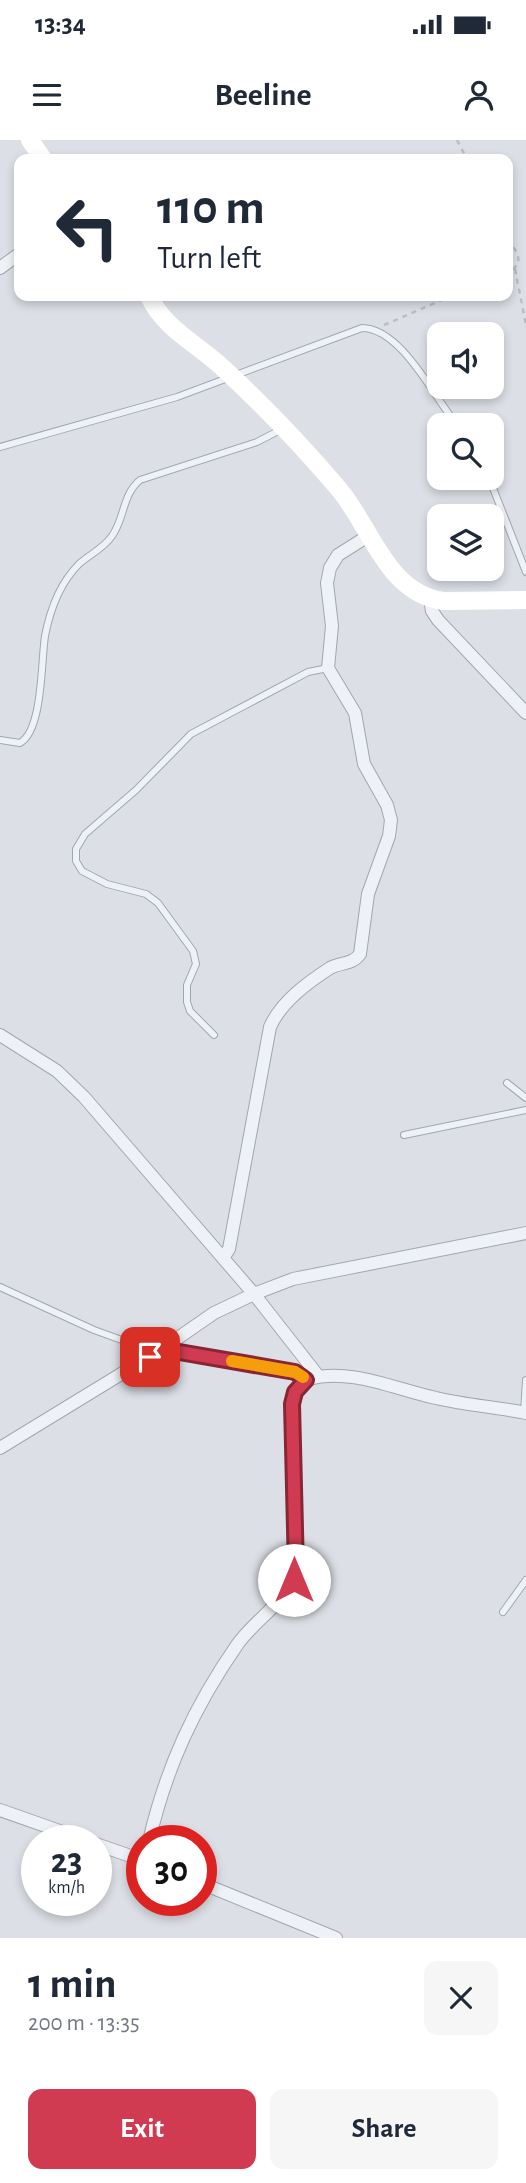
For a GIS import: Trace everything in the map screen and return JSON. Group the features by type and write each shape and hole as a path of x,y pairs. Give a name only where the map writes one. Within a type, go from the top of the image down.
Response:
{"street":[{"path":"152,301 162,318 233,378 338,488 368,536 403,582 430,599 465,603 526,600"},
{"path":"223,1258 229,1249 270,1027 286,1002 330,968 353,961 359,954 368,894 390,828 387,805 368,773 361,753 355,713 328,668 332,626 328,575 338,555 368,536"},
{"path":"430,599 432,611 438,620 526,713"},
{"path":"0,1035 57,1072 84,1097 254,1294 312,1378"},
{"path":"0,1448 150,1357 214,1313 254,1294 293,1279 526,1233"},
{"path":"162,1349 295,1372 312,1378 356,1378 439,1399 525,1413"},
{"path":"153,1825 160,1794 202,1696 240,1641 294,1580 296,1570 292,1404 295,1392 312,1378"},
{"path":"0,1810 43,1825"},
{"path":"217,1890 336,1938"}],"lane":[{"path":"0,447 233,378 355,330 382,332 397,345 448,413"},
{"path":"0,740 20,743 31,733 43,670 45,637 58,594 79,565 113,535 127,496 135,484 140,480 257,442 282,429"},
{"path":"494,490 526,572"},
{"path":"214,1035 190,1011 187,1002 187,985 195,964 190,946 152,898 137,891 107,884 82,871 75,855 78,843 191,734 308,672 328,668"},
{"path":"507,1083 526,1098"},
{"path":"404,1135 526,1110"},
{"path":"0,1287 94,1330 141,1347 150,1357"},
{"path":"525,1413 526,1380"},
{"path":"503,1612 526,1580"}],"path":[{"path":"513,246 519,254 519,264 515,269 526,325"},
{"path":"382,332 391,320 438,301"}],"slow traffic":[{"path":"232,1361 295,1372 303,1377"}],"route":[{"path":"150,1357 162,1349 295,1372 306,1380 295,1392 292,1404 296,1570 294,1580"}]}
